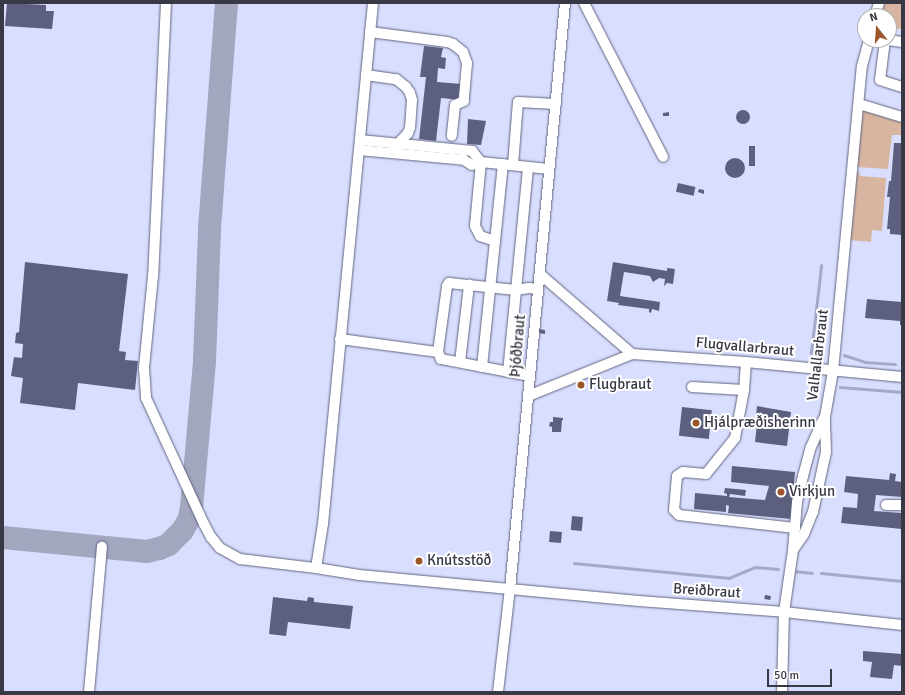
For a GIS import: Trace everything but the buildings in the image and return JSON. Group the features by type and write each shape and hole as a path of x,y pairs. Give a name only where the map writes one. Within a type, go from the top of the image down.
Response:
{"street":[{"name":"Breiðbraut","path":"166,3 153,276 144,368 146,398 204,524 211,537 220,548 240,559 316,568 359,575 784,612 902,625"},
{"path":"316,568 323,524 373,3"},
{"name":"Þjóðbraut","path":"498,692 510,589 565,3"},
{"path":"584,3 662,157"},
{"path":"370,32 447,42 453,44 463,52 467,63 464,102 455,105 452,136"},
{"name":"Valhallarbraut","path":"782,692 784,612 793,550 810,523 820,486 826,452 825,416 833,371 862,66 867,48"},
{"path":"884,48 880,80 902,87"},
{"path":"366,75 396,79 406,87 412,100 410,127 408,133 399,144 387,152"},
{"path":"513,165 518,102 556,104"},
{"path":"859,104 902,117"},
{"path":"360,145 399,144 472,151 481,162 475,226 480,236 495,241"},
{"path":"360,145 387,152 464,160 472,165 481,162 550,169"},
{"path":"482,367 503,164"},
{"path":"508,372 528,167"},
{"path":"540,274 632,354"},
{"path":"530,376 441,359 438,352 447,286 452,283 516,290 529,288 538,289"},
{"path":"460,362 469,285"},
{"path":"340,339 438,352"},
{"name":"Flugvallarbraut","path":"528,396 632,354 746,362 902,377"},
{"path":"746,362 744,390 735,438 706,474 683,472 677,476 674,510 679,515 795,528"},
{"path":"692,387 744,390"},
{"path":"793,550 797,502 803,476 811,447 825,416"},
{"path":"886,504 902,505"},
{"path":"89,692 102,547"}],"shaded area":[{"path":"885,3 902,3 902,29 897,29 897,8 883,8"},
{"path":"868,109 902,114 902,135 892,135 888,169 856,167 861,114"},
{"path":"856,172 859,172 860,176 886,178 882,231 872,230 871,242 849,240"}],"waterway":[{"path":"819,353 811,353 821,266"},
{"path":"844,355 865,362 895,364"},
{"path":"840,387 902,392"},
{"path":"574,563 729,578 755,567 778,569"},
{"path":"794,571 812,573"},
{"path":"821,573 902,581"}],"taxiway":[{"path":"3,537 146,551 168,544 182,530 189,518 204,361 209,228 226,3"}],"place":[{"name":"Flugbraut","path":"581,385"},
{"name":"Hjálpræðisherinn","path":"696,423"},
{"name":"Virkjun","path":"781,492"},
{"name":"Knútsstöð","path":"419,561"}]}
